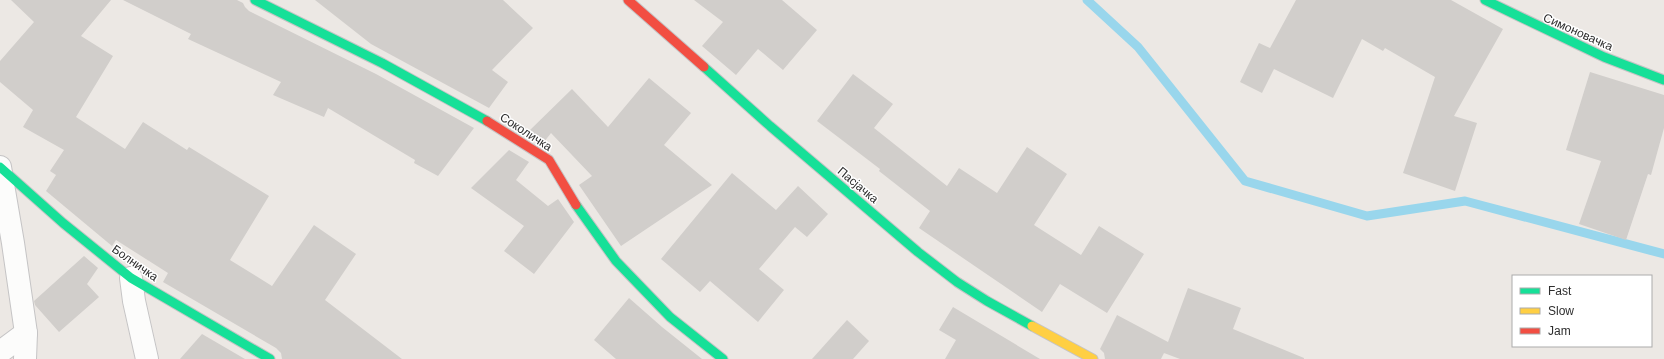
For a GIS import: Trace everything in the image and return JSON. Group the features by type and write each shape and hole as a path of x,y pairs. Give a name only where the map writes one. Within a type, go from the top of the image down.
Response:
{"street":[{"name":"Соколичка","path":"255,0 382,63 472,112 549,160 576,204 616,261 670,317 723,359"},
{"name":"Пасјачка","path":"628,0 770,126 918,252 957,282 987,301 1093,359"},
{"name":"Симоновачка","path":"1485,0 1604,57 1664,80"},
{"name":"Болничка","path":"0,167 63,223 131,278 270,359"},
{"path":"0,167 26,333 25,359"},
{"path":"131,278 134,301 146,359"},
{"path":"0,352 26,333"}],"building":[{"path":"11,0 111,0 81,36 113,56 76,117 125,149 143,122 187,150 189,147 269,196 230,260 272,286 314,225 356,254 325,300 402,359 282,359 281,353 276,348 163,282 168,273 116,240 112,246 46,191 56,175 50,171 64,150 23,127 33,110 0,82 0,61 34,22"},
{"path":"123,0 237,0 243,3 249,11 376,74 474,128 438,176 414,163 415,160 328,108 324,117 273,95 281,82 188,39 191,34"},
{"path":"315,0 503,0 533,28 492,70 508,82 489,108 371,44"},
{"path":"694,0 782,0 817,30 783,70 758,49 736,75 702,46 723,22"},
{"path":"1296,0 1451,0 1503,29 1454,116 1477,123 1455,191 1403,173 1435,77 1385,48 1383,51 1362,39 1333,98 1274,69 1262,93 1240,82 1259,43 1270,48"},
{"path":"1590,72 1664,95 1664,128 1651,175 1648,174 1626,240 1579,224 1601,161 1566,150"},
{"path":"853,74 893,104 874,128 947,186 959,168 997,193 1027,147 1067,174 1034,225 1081,255 1099,226 1144,254 1107,313 1060,284 1042,312 919,228 930,211 879,171 880,169 817,121"},
{"path":"649,78 691,113 664,145 712,185 621,246 579,185 592,176 551,133 544,142 528,132 572,89 608,127"},
{"path":"509,150 529,162 516,180 548,206 558,199 574,222 534,274 504,251 524,226 471,188"},
{"path":"732,173 776,210 798,186 828,214 807,237 795,227 759,269 784,290 758,322 710,281 700,292 661,259"},
{"path":"84,256 98,268 87,284 99,297 59,332 35,305 34,301"},
{"path":"1188,288 1241,308 1233,329 1304,359 1180,359 1164,353 1161,359 1105,359 1104,353 1100,349 1117,315 1168,342"},
{"path":"629,298 702,359 616,359 594,340"},
{"path":"953,307 1040,359 945,359 956,340 939,330"},
{"path":"847,320 869,341 853,359 812,359"},
{"path":"202,334 245,359 180,359"}],"waterway":[{"path":"1087,0 1138,47 1245,181 1367,216 1465,201 1664,254"}],"traffic: fast":[{"path":"255,0 382,63 487,121"},
{"path":"1485,0 1604,57 1664,80"},
{"path":"704,67 770,126 918,252 957,282 987,301 1032,326"},
{"path":"0,167 63,223 131,278 270,359"},
{"path":"576,205 616,261 670,317 723,359"}],"traffic: slow":[{"path":"1032,326 1093,359"}],"traffic: jam":[{"path":"628,0 704,67"},
{"path":"487,121 549,160 576,205"}]}
